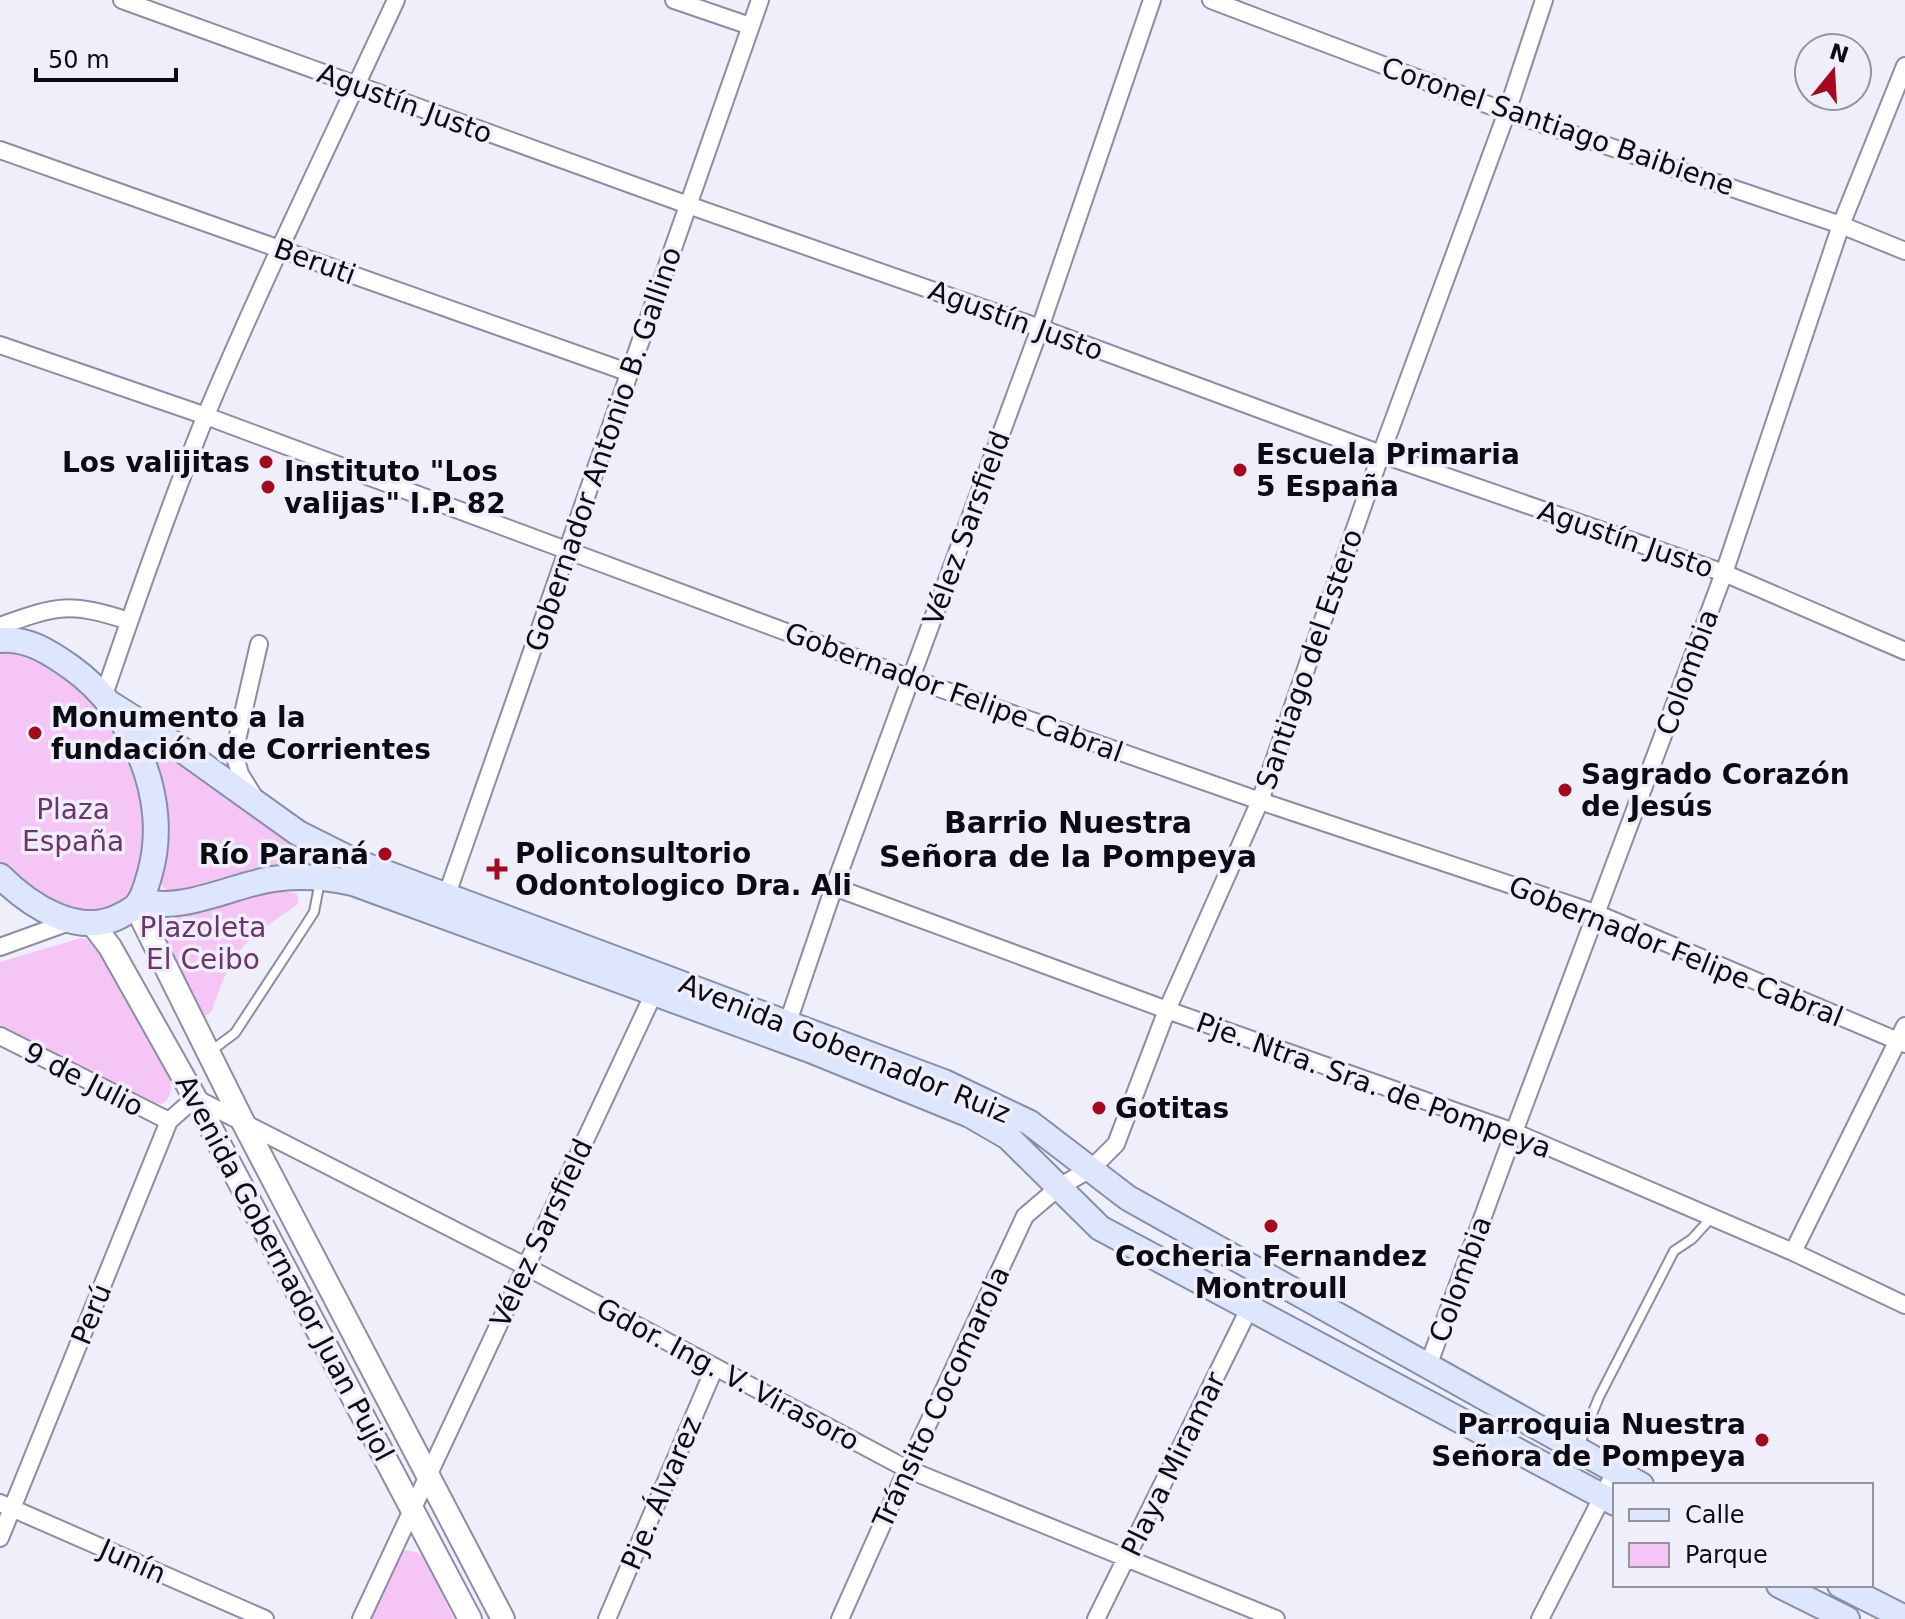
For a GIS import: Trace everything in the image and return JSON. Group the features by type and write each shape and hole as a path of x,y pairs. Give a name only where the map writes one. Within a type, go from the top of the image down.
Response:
{"main road":[{"path":"0,626 54,656 88,680 108,700 132,738 149,783 158,833 154,860 139,903 110,921 82,922 31,903 0,876"},
{"path":"0,640 30,643"},
{"name":"Avenida Gobernador Ruiz","path":"108,700 298,833 354,861 944,1082 1030,1123 1128,1198 1637,1483"},
{"name":"Avenida Gobernador Ruiz","path":"139,903 167,905 273,879 321,876 353,883 810,1050 970,1115 1008,1137 1100,1228 1609,1500"},
{"name":"Avenida Gobernador Juan Pujol","path":"139,903 243,1122 503,1619"},
{"name":"Avenida Gobernador Juan Pujol","path":"82,922 110,947 195,1098 413,1504 470,1619"},
{"path":"1783,1587 1847,1619"},
{"path":"1844,1587 1905,1618"}],"street":[{"name":"Agustín Justo","path":"122,0 688,205 1040,328 1381,454 1724,573 1905,651"},
{"path":"108,700 129,621 206,416 396,0"},
{"path":"674,0 750,26"},
{"name":"Gobernador Antonio B. Gallino","path":"446,897 760,0"},
{"name":"Vélez Sarsfield","path":"788,1022 834,887 1040,328 1152,0"},
{"name":"Coronel Santiago Baibiene","path":"1211,0 1507,112 1841,225 1905,251"},
{"name":"Santiago del Estero","path":"1092,1168 1116,1144 1167,1010 1260,801 1381,454 1507,112 1544,0"},
{"name":"Colombia","path":"1428,1366 1724,573 1841,225 1905,66"},
{"name":"Beruti","path":"0,150 630,373"},
{"name":"Gobernador Felipe Cabral","path":"0,345 206,416 910,678 1260,801 1598,914 1903,1037"},
{"path":"0,626 43,610 68,607 96,610 129,621"},
{"path":"259,644 234,753 240,774 260,807"},
{"name":"Pje. Ntra. Sra. de Pompeya","path":"834,887 1167,1010 1514,1132 1793,1252 1905,1305"},
{"path":"0,947 82,922"},
{"name":"Vélez Sarsfield","path":"428,1473 654,993"},
{"path":"788,1022 810,1050"},
{"name":"9 de Julio","path":"0,1036 169,1121"},
{"path":"1793,1252 1903,1037"},
{"name":"Perú","path":"0,1538 6,1506 169,1121 195,1098"},
{"name":"Gdor. Ing. V. Virasoro","path":"195,1098 525,1266 907,1469 1276,1619"},
{"name":"Tránsito Cocomarola","path":"840,1619 1025,1216 1059,1187 1092,1168"},
{"name":"Playa Miramar","path":"1096,1619 1249,1309"},
{"name":"Pje. Álvarez","path":"607,1619 715,1367"},
{"path":"1540,1619 1609,1500 1615,1472"},
{"name":"Avenida Gobernador Juan Pujol","path":"413,1504 428,1473"},
{"path":"361,1619 413,1504"},
{"name":"Junín","path":"6,1506 265,1619"}],"lane":[{"path":"208,1052 235,1033 314,912 321,876"},
{"path":"1576,1451 1599,1397 1674,1251 1692,1239 1713,1217"}],"green space":[{"name":"Plaza España","path":"0,653 34,658 67,676 95,702 118,735 135,772 145,811 145,848 136,881 126,896 112,907 86,912 55,906 36,895 0,865"},
{"path":"159,752 177,757 274,831 368,876 323,865 297,863 174,894 168,891 158,875 155,758"},
{"name":"Plazoleta El Ceibo","path":"278,890 297,894 297,905 242,948 227,973 212,1011 202,1015 163,937 162,928 167,920 181,915"},
{"path":"81,938 91,939 108,953 168,1072 171,1089 163,1104 145,1102 0,1031 0,962"},
{"path":"405,1550 424,1557 454,1619 366,1619 395,1555"}],"place":[{"name":"Los valijitas","path":"266,462"},
{"name":"Escuela Primaria 5 España","path":"1240,470"},
{"name":"Instituto \"Los valijas\" I.P. 82","path":"268,487"},
{"name":"Monumento a la fundación de Corrientes","path":"35,733"},
{"name":"Sagrado Corazón de Jesús","path":"1565,790"},
{"name":"Río Paraná","path":"385,854"},
{"name":"Policonsultorio Odontologico Dra. Ali","path":"497,869"},
{"name":"Gotitas","path":"1099,1108"},
{"name":"Cocheria Fernandez Montroull","path":"1271,1226"},
{"name":"Parroquia Nuestra Señora de Pompeya","path":"1762,1440"}],"district":[{"name":"Barrio Nuestra Señora de la Pompeya","path":"1068,840"}]}
